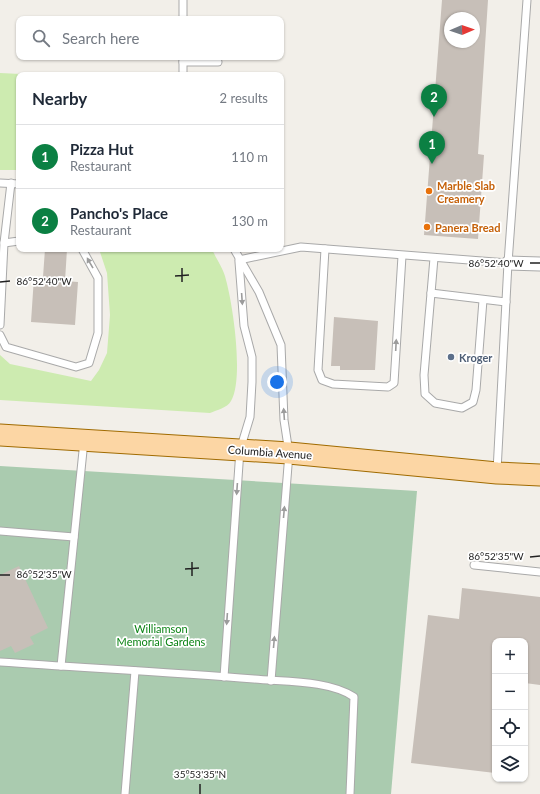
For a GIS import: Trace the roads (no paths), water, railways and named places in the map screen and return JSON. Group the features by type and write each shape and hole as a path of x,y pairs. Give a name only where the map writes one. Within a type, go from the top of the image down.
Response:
{"main road":[{"name":"Columbia Avenue","path":"0,435 289,453 497,473 540,475"}],"street":[{"path":"508,263 540,264"}],"lane":[{"path":"183,0 183,16"},
{"path":"497,473 508,263 527,0"},
{"path":"183,72 183,60 218,62"},
{"path":"0,182 16,184"},
{"path":"0,325 4,243 11,183"},
{"path":"4,243 16,241"},
{"path":"284,251 301,247 508,263"},
{"path":"325,249 318,370 322,380 333,384 388,387 394,384 402,256"},
{"path":"0,334 6,347 76,367 90,363 98,333 98,278 84,252"},
{"path":"235,252 259,292 281,345 284,420 289,453 271,681"},
{"path":"239,260 277,252"},
{"path":"434,258 424,375 425,394 435,403 462,408 473,402 476,390 483,300"},
{"path":"224,677 240,450 250,417 252,382 252,357 244,326 239,260"},
{"path":"431,293 506,302"},
{"path":"61,666 84,441"},
{"path":"0,531 74,537"},
{"path":"474,565 540,572"},
{"path":"0,662 224,677 328,686 346,691 354,697 350,794"},
{"path":"125,794 135,671"}],"place":[{"name":"Pancho's Place","path":"434,117"},
{"name":"Pizza Hut","path":"432,164"},
{"name":"Marble Slab Creamery","path":"429,191"},
{"name":"Panera Bread","path":"427,227"},
{"name":"Kroger","path":"451,357"}],"park label":[{"name":"Williamson Memorial Gardens","path":"161,634"}]}
